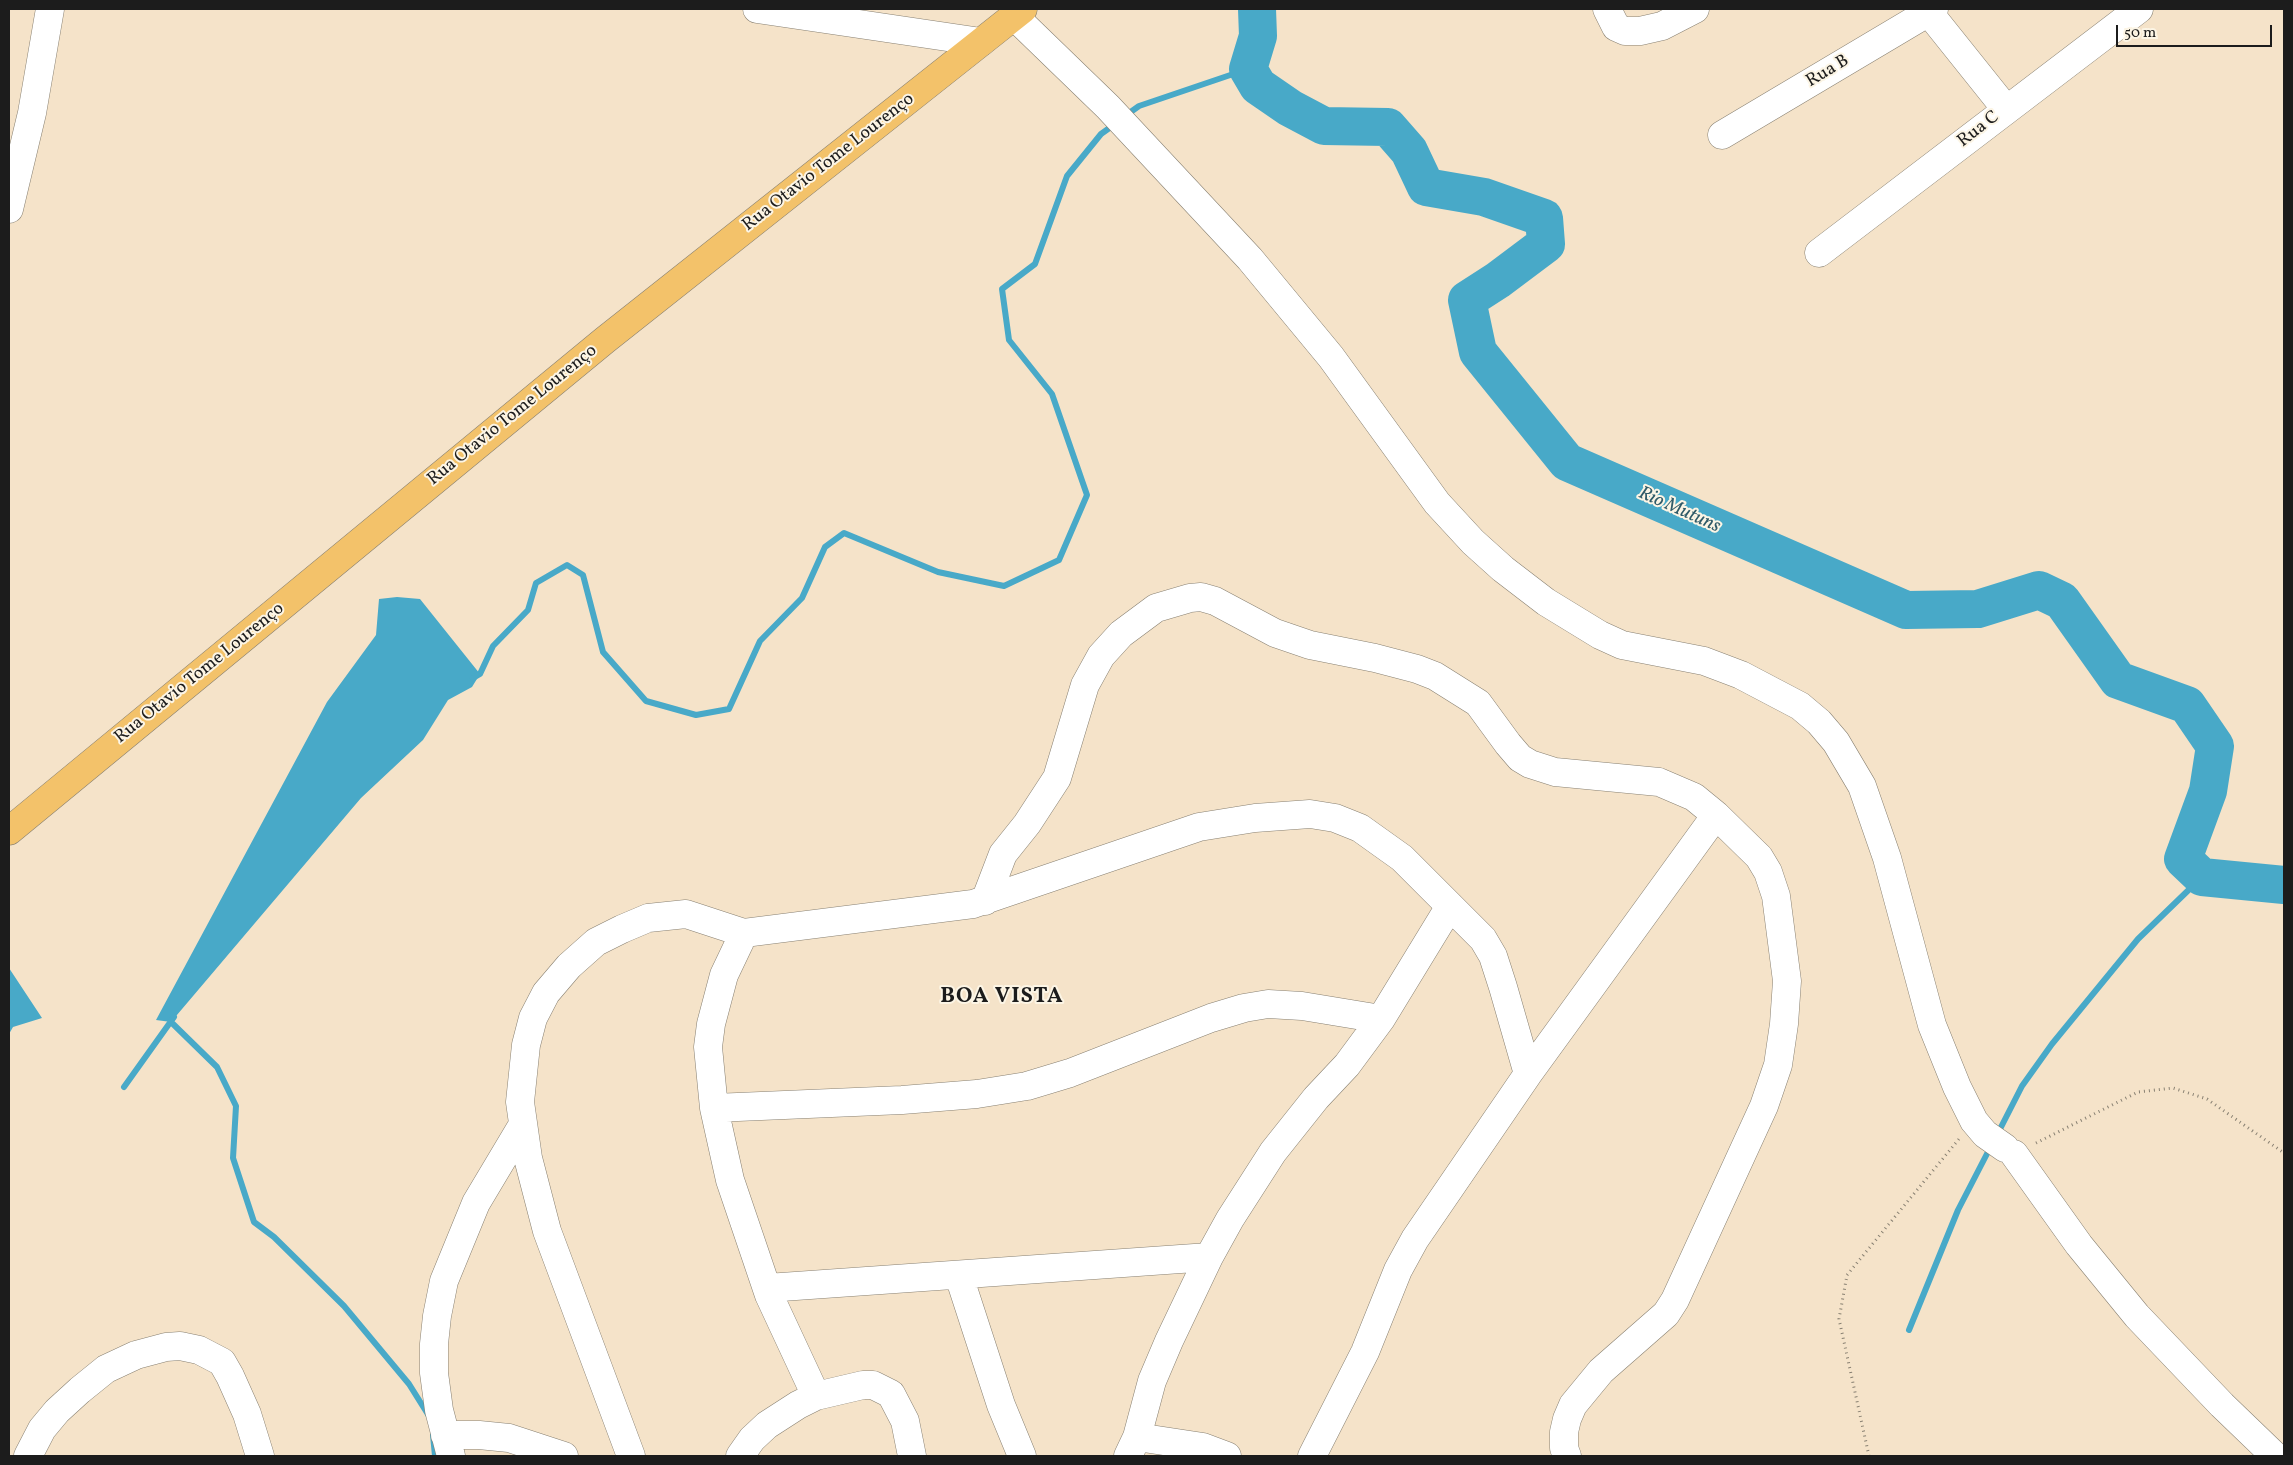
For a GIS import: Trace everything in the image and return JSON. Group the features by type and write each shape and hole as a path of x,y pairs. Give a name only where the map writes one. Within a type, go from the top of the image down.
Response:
{"main road":[{"name":"Rua Otavio Tome Lourenço","path":"9,831 598,346 1018,12"}],"street":[{"path":"9,209 32,113 50,9"},
{"path":"757,9 981,42"},
{"path":"1607,9 1616,27 1625,31 1640,31 1662,26 1695,9"},
{"name":"Rua C","path":"1819,253 2139,9"},
{"path":"1930,10 2006,109"},
{"name":"Rua B","path":"1722,135 1930,10"},
{"path":"1018,12 1111,109 1256,267 1331,357 1437,503 1473,542 1503,570 1546,602 1600,635 1622,645 1704,661 1741,675 1800,706 1819,722 1836,742 1862,786 1887,858 1932,1025 1957,1087 1995,1139 2079,1246 2137,1316 2222,1405 2275,1456"},
{"path":"985,900 1003,854 1027,824 1057,778 1085,685 1101,656 1121,634 1156,608 1190,598 1201,597 1215,601 1275,633 1310,645 1384,660 1435,676 1478,703 1508,744 1520,758 1530,764 1554,772 1659,782 1694,797 1716,815 1759,857 1768,872 1776,896 1787,982 1778,1066 1764,1106 1675,1300 1666,1314 1602,1371 1573,1405 1564,1432 1564,1448 1567,1456"},
{"path":"631,1456 547,1230 528,1158 522,1126 521,1079 526,1044 533,1018 546,993 568,966 596,942 648,918 686,914 744,933 973,904 1199,827 1255,818 1310,814 1335,818 1360,828 1402,858 1483,939 1493,956 1528,1074"},
{"path":"1312,1456 1365,1352 1398,1270 1415,1239 1528,1074 1716,815"},
{"path":"1227,1456 1202,1447 1133,1447 1152,1381 1209,1257 1249,1187 1273,1152 1316,1098 1348,1065 1381,1019 1450,906"},
{"path":"744,933 724,975 711,1024 708,1047 714,1108 730,1180 766,1288 816,1396"},
{"path":"714,1108 902,1100 977,1094 1027,1086 1070,1072 1211,1018 1244,1008 1268,1004 1302,1006 1381,1019"},
{"path":"522,1126 476,1203 444,1281 437,1316 434,1344 434,1373 448,1446 479,1434 509,1438 564,1456"},
{"path":"766,1288 871,1279 959,1276 1209,1257"},
{"path":"959,1276 1015,1455"},
{"path":"28,1456 42,1429 58,1411 106,1369 136,1355 166,1346 180,1346 199,1350 222,1362 248,1414 260,1456"},
{"path":"740,1456 752,1439 767,1426 798,1405 816,1396 863,1385 873,1385 891,1394 896,1400 905,1421 912,1456"}],"path":[{"path":"1870,1456 1839,1318 1847,1275 1995,1139 2138,1092 2173,1088 2207,1099 2284,1153"}],"water":[{"path":"397,597 420,599 480,674 472,687 448,700 423,740 361,798 171,1022 156,1020 327,702 376,635 379,599"},
{"path":"9,968 42,1018 13,1027 9,1034"}],"waterway":[{"name":"Rio Mutuns","path":"1257,9 1258,36 1248,69 1258,86 1290,108 1324,126 1388,127 1409,151 1426,187 1484,197 1544,218 1546,244 1498,280 1467,300 1478,352 1567,462 1906,610 1978,609 2039,590 2062,601 2118,680 2187,705 2215,746 2208,791 2183,859 2202,877 2284,885"},
{"path":"1125,116 1139,106 1248,69"},
{"path":"473,678 480,674 493,646 528,610 536,583 567,565 583,575 603,652 646,701 696,715 729,709 760,641 802,598 825,547 844,533 938,572 1004,586 1059,560 1087,495 1052,394 1009,340 1002,289 1035,264 1067,176 1101,134 1115,124"},
{"path":"1997,1135 2022,1086 2052,1044 2138,939 2202,877"},
{"path":"124,1087 174,1017"},
{"path":"171,1022 217,1067 236,1106 233,1158 254,1222 274,1237 344,1306 409,1384 429,1416"},
{"path":"1909,1330 1958,1210 1991,1146"},
{"path":"433,1435 435,1456"}],"district":[{"name":"BOA VISTA","path":"1002,998"}]}
